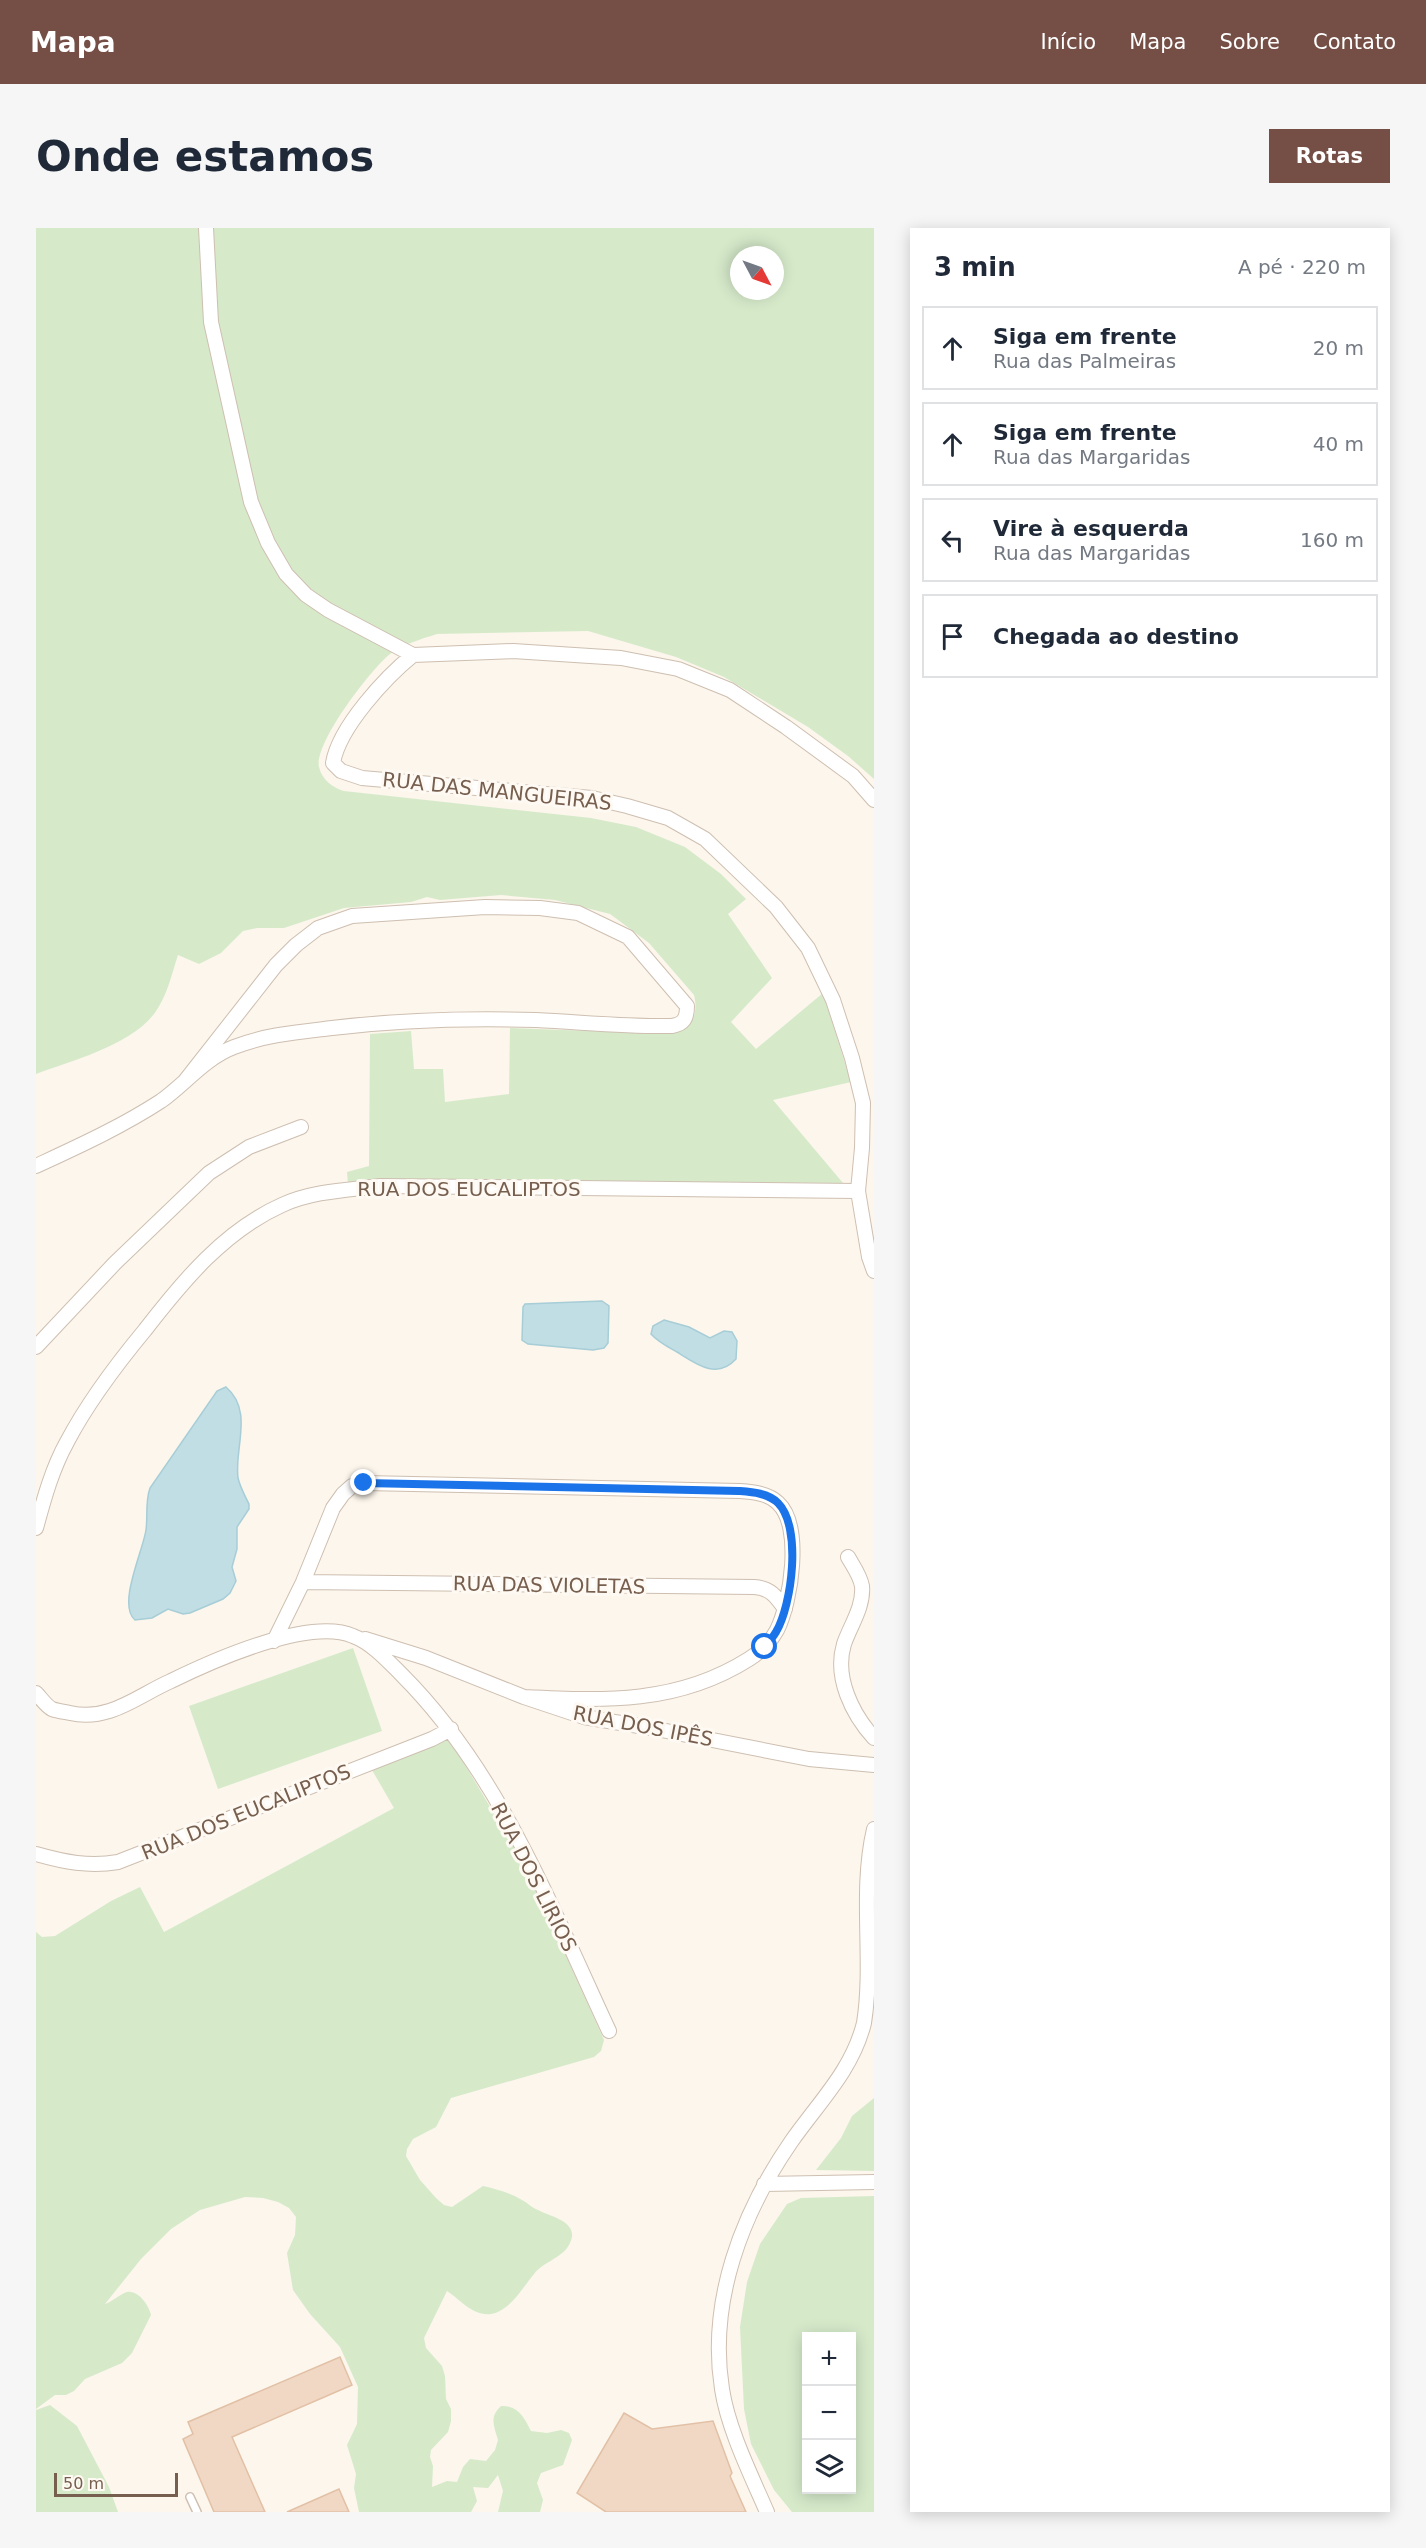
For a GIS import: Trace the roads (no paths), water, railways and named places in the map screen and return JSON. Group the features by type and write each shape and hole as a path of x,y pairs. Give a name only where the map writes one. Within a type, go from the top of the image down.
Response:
{"street":[{"path":"206,228 212,322 251,502 268,543 286,574 306,595 328,610 413,655 513,651 621,658 678,669 730,690 786,727 853,776 874,800"},
{"name":"RUA DAS MANGUEIRAS","path":"413,655 382,685 350,726 335,752 333,763 341,771 362,777 592,798 668,819 705,839 749,879 808,948 834,1000 863,1103 858,1191 869,1257 874,1271"},
{"path":"36,1166 110,1132 163,1099 210,1061 233,1047 287,1034 372,1023 533,1020 672,1026 680,1025 684,1021 687,1006 628,937 578,913 540,908 485,907 352,916 318,928 296,945 276,965 185,1081"},
{"path":"36,1347 116,1263 209,1173 249,1147 301,1127"},
{"name":"RUA DOS EUCALIPTOS","path":"36,1528 50,1483 66,1444 88,1405 117,1365 164,1306 210,1255 241,1227 283,1204 327,1192 380,1186 858,1191"},
{"path":"274,1641 303,1582 333,1508 352,1486 364,1483 739,1491 757,1493 778,1503 785,1514 791,1535 792,1565 785,1609 777,1631 765,1647 751,1658 725,1673 690,1688 656,1695 599,1701 524,1697"},
{"path":"848,1557 859,1575 862,1587 860,1601 845,1643 841,1671 855,1713 874,1738"},
{"name":"RUA DAS VIOLETAS","path":"303,1582 754,1587 770,1591 785,1609"},
{"name":"RUA DOS IPÊS","path":"36,1693 52,1709 82,1716 104,1713 123,1707 169,1681 218,1660 291,1635 320,1632 351,1635 426,1658 584,1718 651,1728 809,1759 874,1765"},
{"name":"RUA DOS LIRIOS","path":"351,1635 388,1661 451,1729 494,1796 529,1859 609,2031"},
{"name":"RUA DOS EUCALIPTOS","path":"36,1854 67,1863 97,1866 118,1862 432,1739 451,1729"},
{"path":"767,2512 740,2450 722,2390 720,2356 725,2291 747,2216 791,2141 841,2076 864,2023 869,1987 867,1894 869,1850 874,1829"},
{"path":"764,2184 874,2182"}],"lane":[{"path":"190,2496 197,2512"}],"water":[{"path":"602,1301 609,1306 608,1343 604,1348 593,1350 528,1344 522,1340 525,1304"},
{"path":"664,1320 689,1327 710,1338 724,1331 732,1332 737,1341 736,1359 721,1368 714,1369 699,1365 663,1344 651,1334 653,1326"},
{"path":"226,1387 239,1407 241,1430 238,1478 249,1504 249,1509 237,1527 237,1549 232,1567 236,1581 230,1593 223,1599 190,1613 183,1614 168,1609 152,1618 135,1620 130,1613 130,1590 146,1530 150,1488 217,1391"}]}
